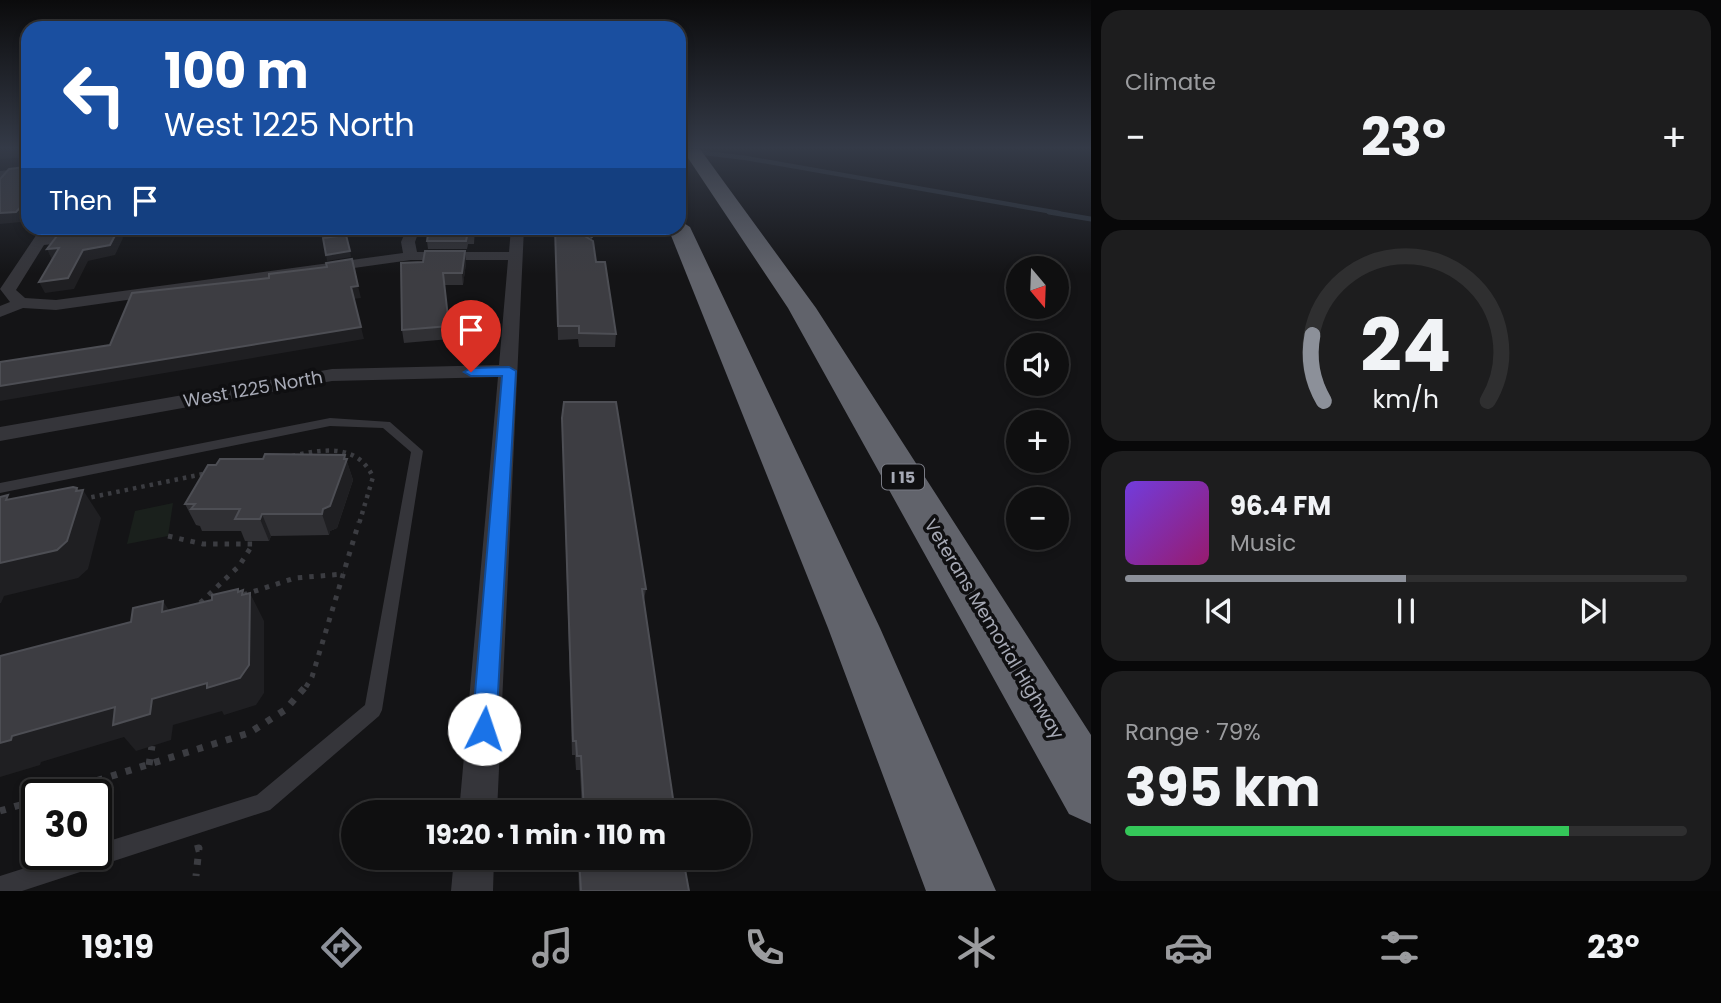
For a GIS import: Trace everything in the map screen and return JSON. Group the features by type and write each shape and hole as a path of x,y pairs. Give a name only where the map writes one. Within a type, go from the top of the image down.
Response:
{"highway":[{"name":"Veterans Memorial Highway","path":"721,191 802,308 1091,792"},
{"path":"682,235 854,628 961,891"}],"street":[{"path":"21,303 7,291 43,235"},
{"path":"411,235 408,242 411,257"},
{"path":"479,800 518,235"},
{"path":"0,312 21,303 56,305 411,257 518,256"},
{"name":"West 1225 North","path":"0,434 332,375 509,371"},
{"path":"472,891 473,870"}],"lane":[{"path":"0,488 330,422 386,425 417,451 373,710 263,803 0,887"}],"path":[{"path":"103,779 249,733 273,722 299,699 312,677 373,477 370,466 348,452 332,449 286,457 288,462 299,462"},
{"path":"74,501 220,471"},
{"path":"168,536 204,544 254,542 239,566 196,607"},
{"path":"230,601 268,585 295,578 344,574"},
{"path":"149,765 152,746"},
{"path":"0,811 21,805"}],"shaded area":[{"path":"173,503 168,536 127,544 135,511"}],"building":[{"path":"0,191 21,191 21,207 16,212 0,213"},
{"path":"115,235 110,245 83,250 68,278 39,282 59,248 47,249 57,236"},
{"path":"346,235 350,251 326,255 323,238"},
{"path":"428,235 474,235 467,236 466,241 427,241"},
{"path":"555,235 583,235 593,241 596,262 605,262 616,334 579,333 579,326 558,326"},
{"path":"425,251 465,251 462,273 443,273 449,326 402,330 401,263 423,262"},
{"path":"352,259 358,286 351,287 361,327 0,386 0,362 110,345 132,293 269,278 269,274 327,267 326,263"},
{"path":"564,402 616,402 646,589 642,589 673,800 583,800 581,756 577,756 576,741 573,741 562,418"},
{"path":"265,454 345,455 344,459 347,459 330,506 323,509 322,514 262,514 260,519 235,519 240,509 191,509 195,504 185,504 208,465 216,465 220,459 263,459"},
{"path":"77,488 76,491 83,490 67,541 57,550 0,563 0,497 8,495 6,500"},
{"path":"238,589 238,592 243,590 242,595 250,593 249,665 240,678 207,688 207,683 152,699 150,714 113,725 115,707 12,736 11,740 0,743 0,656 131,622 133,608 163,601 162,612 212,600 212,595"},
{"path":"580,870 685,870 689,891 581,891"}],"waterway":[{"path":"931,191 1059,213"},
{"path":"1049,212 1091,219"}],"route":[{"path":"471,372 509,371 484,729"}]}
